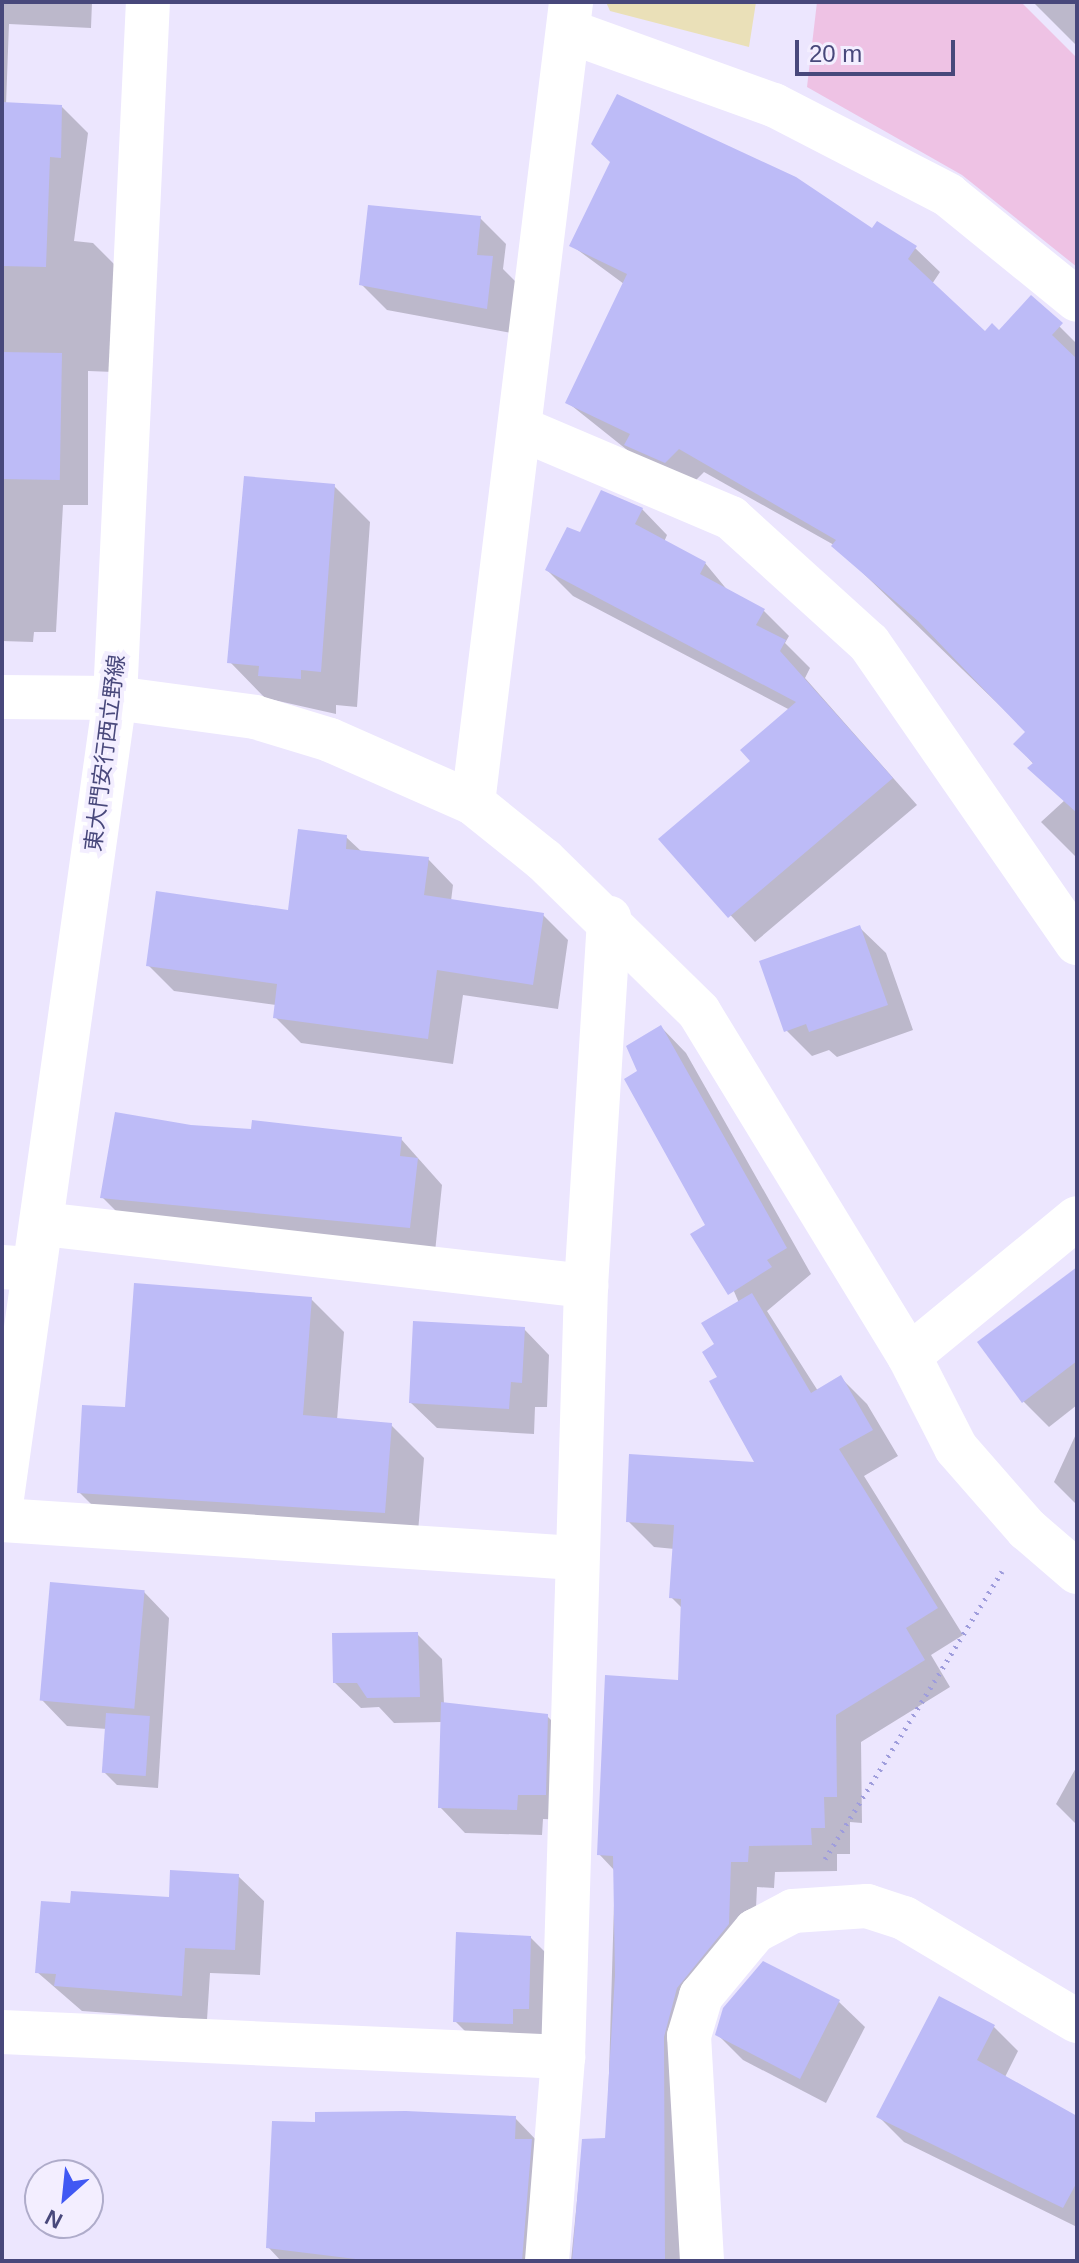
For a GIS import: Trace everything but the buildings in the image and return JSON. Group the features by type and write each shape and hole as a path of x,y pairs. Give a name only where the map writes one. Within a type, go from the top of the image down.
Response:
{"street":[{"name":"東大門安行西立野線","path":"2,1498 18,1268 43,1224 115,698 148,2"},
{"path":"473,803 524,430 570,16 774,105 948,195 1077,300"},
{"path":"524,430 731,518 869,643 1077,943"},
{"path":"2,697 115,698 255,717 330,740 473,803 609,918 699,1012 909,1356 956,1448 1027,1529 1077,1572"},
{"path":"547,2261 563,2057 575,1558 586,1286 609,918"},
{"path":"909,1356 1077,1218"},
{"path":"43,1224 586,1286"},
{"path":"2,1520 575,1558"},
{"path":"714,2255 689,2036 701,1996 727,1959 755,1931 793,1911 833,1903 904,1918 1077,2021"},
{"path":"2,2032 563,2057"}],"path":[{"path":"793,1911 1027,1529"}],"shaded area":[{"path":"606,2 756,2 749,47 610,11"},
{"path":"817,2 1021,2 1077,58 1077,267 962,175 807,87"}]}
